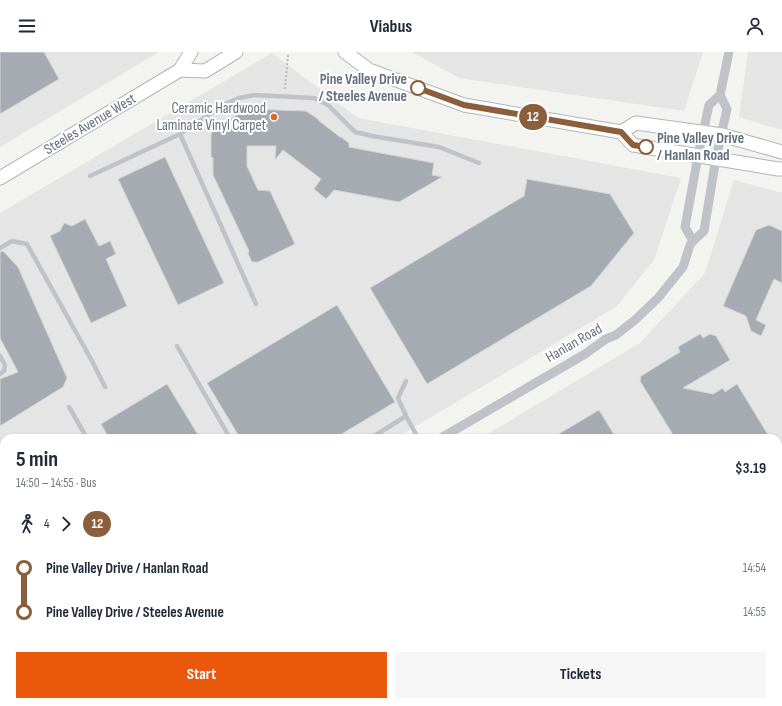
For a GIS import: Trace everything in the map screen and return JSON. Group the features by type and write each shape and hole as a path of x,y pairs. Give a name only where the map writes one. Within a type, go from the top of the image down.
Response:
{"main road":[{"name":"Steeles Avenue West","path":"0,178 180,70 191,52"},
{"path":"180,70 205,71 236,52"},
{"path":"345,52 364,67 464,105 621,132 633,145 778,169 782,168"},
{"path":"355,52 364,67"},
{"path":"621,132 636,123 722,136 782,152"}],"street":[{"path":"693,241 685,227 698,156 709,105 720,95 729,52"},
{"name":"Hanlan Road","path":"447,434 616,335 658,298 668,287 683,267 693,241 704,231 716,158 727,109 720,95"}],"lane":[{"path":"90,176 180,134 224,104 238,98 254,95 314,98 328,105 355,132 439,147 479,163"},
{"path":"180,134 256,304"},
{"path":"0,248 12,241 27,244 104,387"},
{"path":"177,346 228,434"},
{"path":"0,356 5,365 4,371 0,374"},
{"path":"406,381 398,398 416,434"},
{"path":"69,407 85,434"},
{"path":"377,434 406,416"}],"path":[{"path":"284,96 288,55"}],"shaded area":[{"path":"0,52 159,52 0,147"},
{"path":"412,52 703,52 684,111 459,78"},
{"path":"748,52 782,52 782,130 739,117"},
{"path":"272,53 358,118 681,178 654,260 616,307 403,434 0,434 0,213"},
{"path":"734,180 782,193 782,434 488,434 640,343 705,273"}],"building":[{"path":"0,52 44,52 59,79 0,114"},
{"path":"247,109 306,111 349,143 349,147 434,163 432,175 442,177 399,202 334,190 326,199 314,189 321,179 283,150 275,160 276,146 247,146 247,166 258,190 270,191 295,244 258,262 252,262 248,254 249,251 213,175 213,158 211,157 212,132"},
{"path":"165,157 224,283 178,305 118,179"},
{"path":"527,179 610,194 634,233 591,286 427,384 370,288 524,196"},
{"path":"85,219 99,246 110,241 116,254 106,259 127,306 91,323 50,236 60,231 64,223 72,226"},
{"path":"769,225 782,231 782,283 774,279 756,320 766,325 761,336 751,331 746,316 723,306 756,230"},
{"path":"3,251 18,267 67,378 63,387 0,426 0,379 18,372 0,338 0,252"},
{"path":"337,305 395,402 342,434 238,434 207,383"},
{"path":"700,334 703,338 710,334 716,336 730,360 683,388 713,394 723,388 725,392 737,384 768,434 673,434 640,381 641,376 680,352 678,347"},
{"path":"167,384 198,434 107,434 101,424"},
{"path":"599,410 614,434 559,434"}],"bus line":[{"name":"12","path":"418,88 464,105 621,132 633,145 646,147"}],"place":[{"name":"Pine Valley Drive / Steeles Avenue","path":"418,88"},
{"name":"Ceramic Hardwood Laminate Vinyl Carpet","path":"274,117"},
{"name":"Pine Valley Drive / Hanlan Road","path":"646,147"}]}
